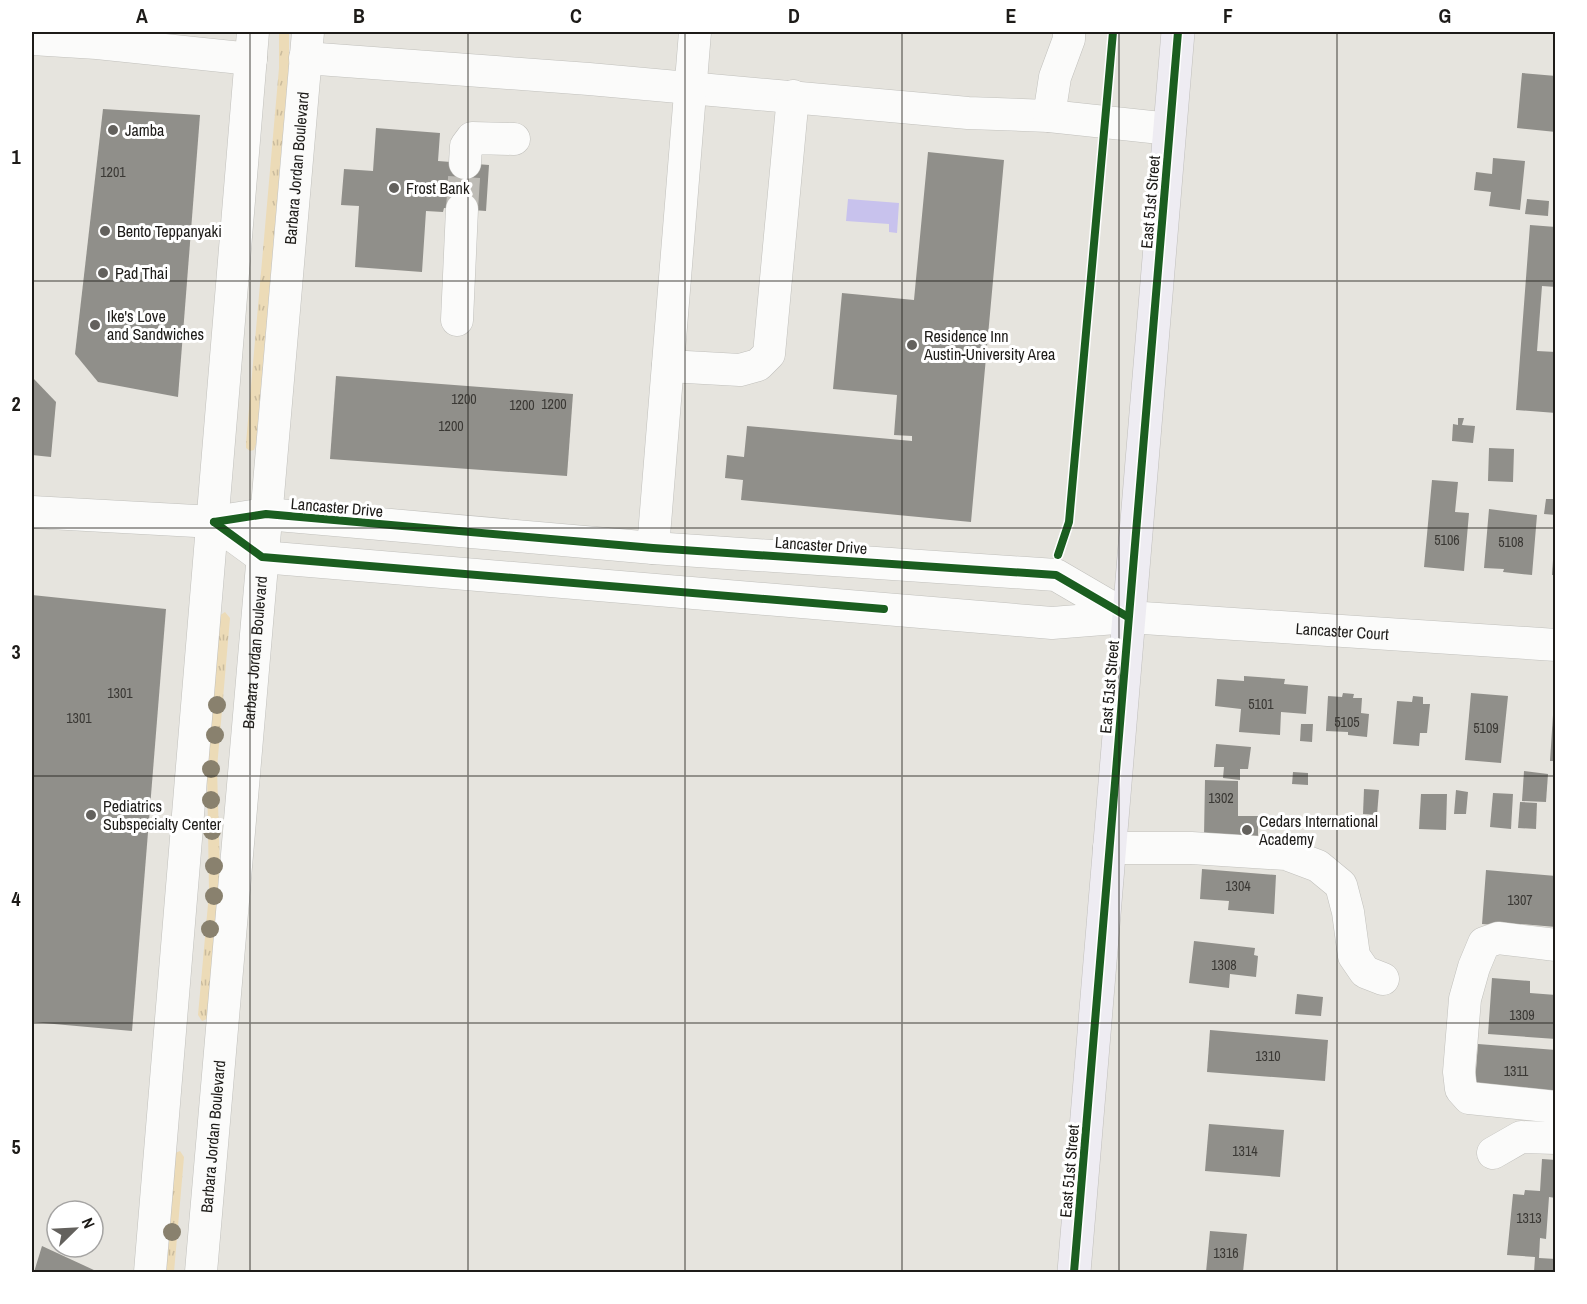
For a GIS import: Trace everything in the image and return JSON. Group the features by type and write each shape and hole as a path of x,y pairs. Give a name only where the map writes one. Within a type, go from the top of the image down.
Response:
{"main road":[{"name":"East 51st Street","path":"1074,1272 1178,32"}],"street":[{"path":"653,548 694,32"},
{"path":"1049,116 1055,77 1069,39 1069,32"},
{"path":"32,39 97,43 252,45 150,1272"},
{"path":"306,45 417,65 969,113 1049,116 1170,129"},
{"name":"Barbara Jordan Boulevard","path":"201,1272 306,45"},
{"path":"668,366 740,370 758,365 769,354 793,96"},
{"path":"465,163 466,146 472,138 514,139"},
{"path":"457,320 462,209"},
{"name":"Lancaster Drive","path":"32,512 214,522 266,514 653,548 1056,575 1128,617"},
{"path":"214,522 262,557 1052,623 1128,617"},
{"name":"Lancaster Court","path":"1128,617 1556,645"},
{"path":"1109,848 1191,848 1286,854 1318,866 1341,885 1348,912 1354,956 1365,972 1383,979"},
{"path":"1556,945 1498,938 1484,944 1474,967 1465,999 1459,1072 1461,1089 1469,1098 1556,1107"},
{"path":"1493,1153 1521,1137 1556,1138"}],"green space":[{"path":"279,32 289,32 289,63 256,444 254,450 250,451 246,448 246,443 279,68"},
{"path":"225,612 230,618 217,768 220,872 218,917 207,1019 202,1021 198,1015 209,893 207,767 219,616"},
{"path":"180,1151 184,1157 174,1272 164,1272 175,1153"}],"shaded area":[{"path":"848,199 899,203 897,233 889,232 889,224 846,221"}],"building":[{"path":"1522,73 1556,76 1556,132 1517,128"},
{"path":"103,109 200,115 178,397 98,382 75,354"},
{"name":"Frost Bank","path":"376,128 440,133 438,161 489,165 486,211 444,208 443,212 426,211 422,272 355,267 359,206 341,205 344,169 373,171"},
{"name":"Residence Inn Austin-University Area","path":"928,152 1004,160 971,522 741,500 743,480 725,478 727,455 744,457 747,426 912,441 912,436 894,435 897,395 833,389 842,293 914,300"},
{"path":"1493,158 1525,161 1520,210 1489,206 1491,192 1474,190 1476,172 1492,174"},
{"path":"1527,199 1549,201 1548,216 1525,214"},
{"path":"1530,225 1556,227 1556,287 1542,286 1537,351 1556,352 1556,413 1516,410"},
{"path":"336,376 573,394 567,476 330,459"},
{"path":"32,377 56,402 51,457 32,455"},
{"path":"1458,418 1464,418 1462,425 1475,426 1473,443 1452,441 1453,424 1458,425"},
{"path":"1489,448 1514,449 1513,482 1488,481"},
{"path":"1432,480 1458,482 1455,512 1469,513 1464,571 1424,567"},
{"path":"1546,499 1556,499 1556,515 1544,514"},
{"path":"1489,509 1537,515 1532,575 1503,572 1504,569 1484,568"},
{"path":"1554,545 1556,545 1556,575 1552,575"},
{"name":"Pediatrics Subspecialty Center","path":"32,595 166,609 132,1031 32,1022"},
{"path":"1244,676 1285,679 1284,684 1308,686 1306,714 1281,712 1280,735 1239,732 1241,709 1215,706 1217,679 1244,681"},
{"path":"1343,693 1354,694 1353,698 1362,698 1361,713 1369,714 1367,737 1348,735 1348,732 1326,731 1328,696 1342,697"},
{"path":"1471,693 1508,696 1501,763 1465,760"},
{"path":"1413,696 1423,697 1423,704 1430,704 1427,733 1420,733 1419,746 1393,744 1397,701 1412,702"},
{"path":"1553,715 1556,715 1556,761 1550,761"},
{"path":"1301,724 1313,724 1312,742 1300,741"},
{"path":"1216,744 1251,747 1248,769 1240,769 1240,780 1223,778 1224,767 1214,767"},
{"path":"1524,771 1548,774 1546,802 1522,801"},
{"path":"1293,772 1308,773 1308,785 1292,784"},
{"path":"1205,780 1238,781 1238,816 1258,816 1258,837 1204,836"},
{"path":"1364,789 1379,790 1377,815 1363,814"},
{"path":"1456,790 1468,792 1466,814 1454,814"},
{"path":"1493,793 1513,794 1511,829 1490,827"},
{"path":"1421,794 1447,794 1446,830 1419,829"},
{"path":"1520,802 1537,803 1536,829 1518,828"},
{"path":"1202,869 1276,875 1274,914 1228,910 1229,901 1200,899"},
{"path":"1486,870 1556,876 1556,927 1482,924"},
{"path":"1194,941 1255,948 1254,955 1258,956 1256,977 1230,974 1229,988 1189,983"},
{"path":"1492,978 1530,981 1530,993 1556,995 1556,1039 1488,1034"},
{"path":"1297,994 1323,997 1321,1016 1295,1014"},
{"path":"1210,1030 1328,1040 1325,1081 1207,1072"},
{"path":"1478,1044 1556,1050 1556,1095 1474,1096"},
{"path":"1209,1124 1284,1130 1280,1177 1205,1171"},
{"path":"1542,1159 1556,1160 1556,1198 1549,1197 1546,1239 1540,1238 1539,1258 1556,1259 1556,1272 1534,1272 1535,1257 1507,1255 1513,1194 1524,1195 1525,1190 1540,1191"},
{"path":"1210,1231 1247,1234 1243,1272 1206,1272"},
{"path":"42,1246 45,1247 45,1259 70,1259 96,1271 95,1272 34,1272"}],"tunnel":[{"path":"462,209 465,163"}],"cycle path":[{"path":"1058,555 1069,522 1113,32"},
{"path":"1074,1272 1178,32"},
{"path":"214,522 266,514 653,548 1056,575 1128,617"},
{"path":"214,522 262,557 884,609"}],"place":[{"name":"Jamba","path":"113,130"},
{"name":"Frost Bank","path":"394,188"},
{"name":"Bento Teppanyaki","path":"105,231"},
{"name":"Pad Thai","path":"103,273"},
{"name":"Ike's Love and Sandwiches","path":"95,325"},
{"name":"Residence Inn Austin-University Area","path":"912,345"},
{"name":"Pediatrics Subspecialty Center","path":"91,815"},
{"name":"Cedars International Academy","path":"1247,830"}]}
